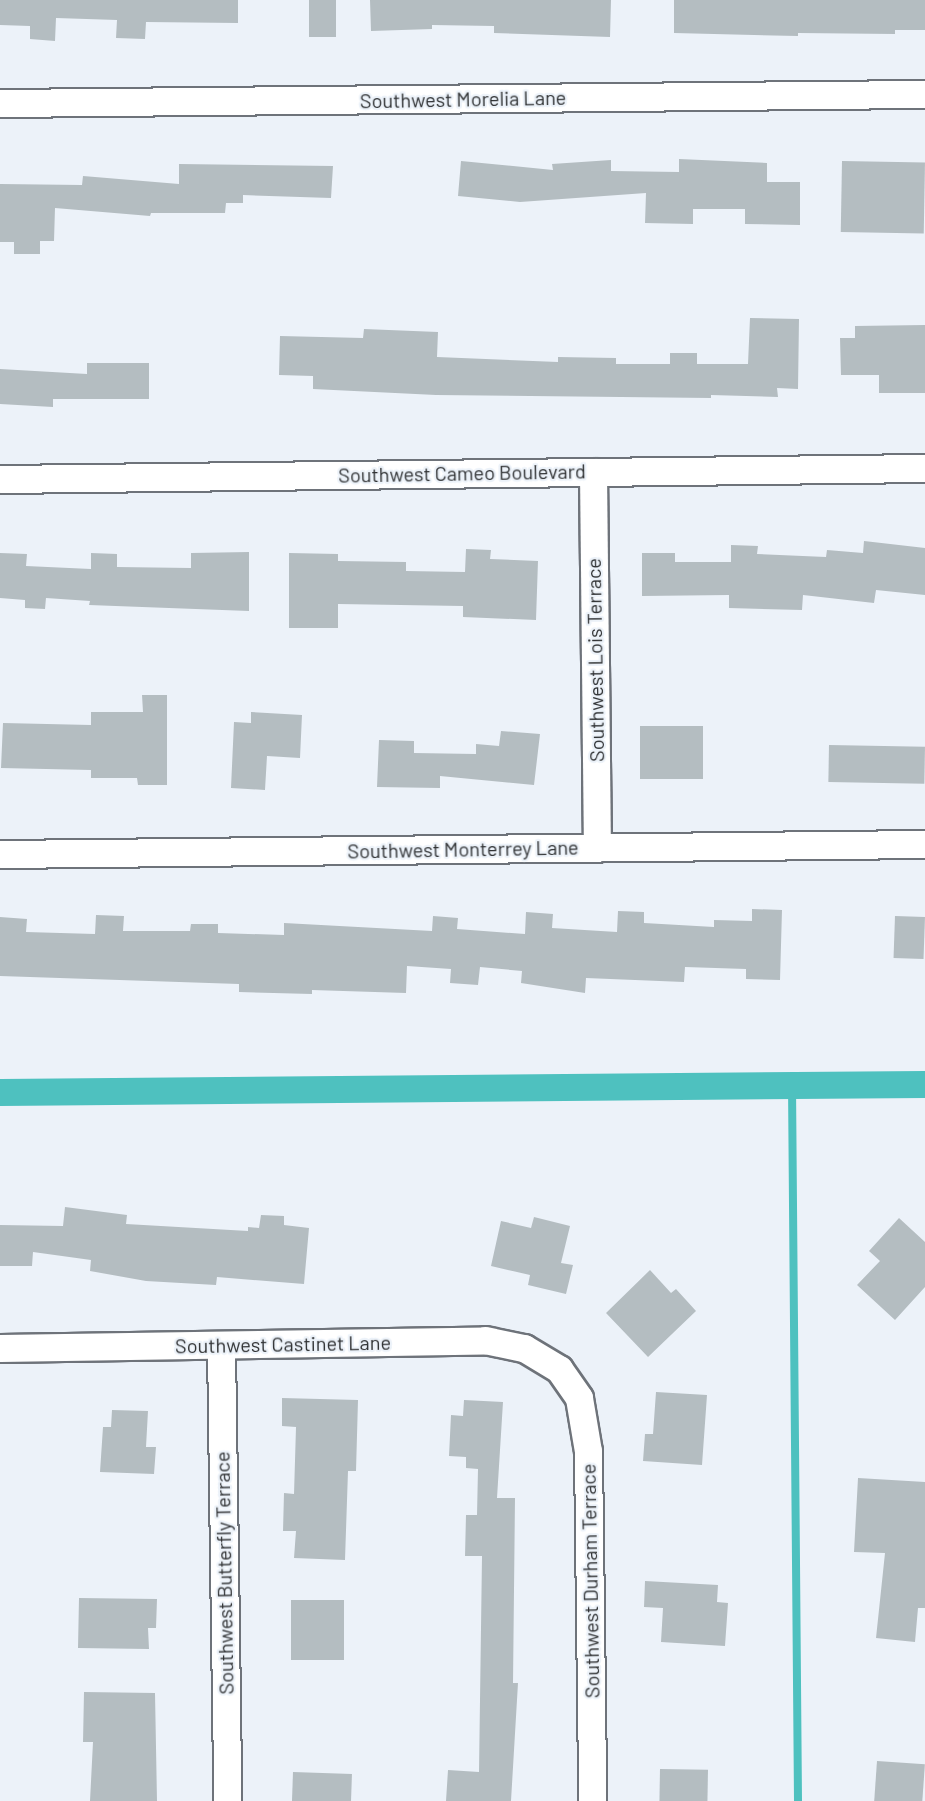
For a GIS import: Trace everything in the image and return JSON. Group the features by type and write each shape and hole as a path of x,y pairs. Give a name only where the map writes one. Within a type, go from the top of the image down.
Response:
{"street":[{"name":"Southwest Morelia Lane","path":"0,103 925,94"},
{"name":"Southwest Cameo Boulevard","path":"0,478 925,468"},
{"name":"Southwest Lois Terrace","path":"593,472 597,848"},
{"name":"Southwest Monterrey Lane","path":"0,854 925,844"},
{"name":"Southwest Castinet Lane","path":"0,1348 485,1340 524,1348 559,1369"},
{"name":"Southwest Butterfly Terrace","path":"220,1345 226,1801"},
{"name":"Southwest Durham Terrace","path":"559,1369 579,1398 588,1451 592,1801"}],"building":[{"path":"0,0 238,0 238,23 146,22 145,39 116,38 117,20 56,18 55,41 30,39 30,26 0,25"},
{"path":"309,0 336,0 336,37 309,37"},
{"path":"370,0 611,0 610,37 494,33 494,26 432,25 432,29 371,31"},
{"path":"674,0 925,0 925,30 895,30 895,34 798,33 798,36 674,33"},
{"path":"679,159 767,163 767,182 800,182 800,225 745,224 745,209 693,209 693,224 645,223 646,193 520,202 458,196 461,161 553,170 552,164 611,160 611,171 679,172"},
{"path":"842,161 925,162 924,233 841,232"},
{"path":"179,164 333,166 331,198 243,195 243,203 226,203 225,213 151,213 150,216 55,208 54,241 40,241 40,254 14,254 14,242 0,242 0,184 82,185 83,176 179,184"},
{"path":"750,318 799,319 798,389 777,388 778,397 436,395 313,389 313,376 279,375 280,336 363,338 364,329 438,332 437,357 558,362 558,357 616,358 616,364 670,364 670,353 697,353 697,364 748,364"},
{"path":"925,325 925,393 879,393 879,375 841,375 840,338 855,338 855,326"},
{"path":"87,363 149,363 149,399 53,399 53,407 0,404 0,369 87,374"},
{"path":"864,541 925,548 925,595 876,590 874,603 803,595 802,610 729,608 729,595 642,596 642,553 675,553 675,562 731,562 731,545 758,546 757,554 826,557 827,550 863,553"},
{"path":"466,549 491,550 490,559 538,561 536,620 463,617 463,606 338,604 338,628 289,628 289,553 338,554 338,561 406,562 406,571 465,572"},
{"path":"249,552 249,611 89,605 90,601 46,598 45,609 25,608 25,600 0,598 0,553 27,554 26,566 91,569 91,553 117,554 117,567 191,568 191,553"},
{"path":"142,695 167,695 167,785 138,785 137,778 91,778 91,770 1,768 3,723 91,725 91,712 143,712"},
{"path":"251,712 302,715 300,758 267,756 265,790 231,788 234,722 251,723"},
{"path":"640,726 703,726 703,779 640,779"},
{"path":"501,731 540,734 534,785 440,776 440,788 377,787 379,740 414,741 414,753 476,754 476,744 499,746"},
{"path":"829,745 925,747 924,784 828,782"},
{"path":"752,909 782,910 780,980 746,979 746,969 685,967 684,982 586,978 585,993 521,983 522,971 480,967 478,985 450,983 451,969 407,966 406,993 312,990 312,994 239,992 239,984 0,976 0,917 27,919 26,932 95,934 96,915 124,916 123,931 190,931 191,924 218,924 218,933 284,935 284,923 432,931 433,916 458,918 457,929 525,934 526,912 553,914 552,928 617,932 618,911 644,912 644,923 714,927 714,920 752,921"},
{"path":"895,916 925,917 924,959 894,958"},
{"path":"65,1207 127,1215 126,1224 248,1231 248,1227 259,1228 261,1215 284,1216 284,1225 309,1228 304,1284 217,1277 216,1285 146,1281 90,1271 91,1260 33,1252 32,1266 0,1266 0,1225 63,1226"},
{"path":"534,1217 570,1226 561,1263 573,1265 566,1294 528,1285 530,1275 491,1266 501,1221 531,1228"},
{"path":"899,1218 925,1242 925,1287 895,1320 857,1285 880,1261 869,1251"},
{"path":"650,1270 671,1293 676,1289 696,1311 648,1357 606,1313"},
{"path":"656,1392 707,1395 702,1465 643,1461 645,1434 653,1434"},
{"path":"282,1398 358,1400 356,1471 348,1471 345,1560 294,1558 296,1531 283,1531 284,1493 294,1494 296,1427 282,1426"},
{"path":"464,1400 503,1402 497,1498 515,1498 513,1683 518,1683 511,1801 446,1801 448,1770 479,1772 482,1556 465,1556 466,1515 477,1515 478,1469 466,1468 466,1457 449,1456 451,1415 463,1416"},
{"path":"112,1410 148,1411 146,1447 156,1447 154,1474 100,1472 103,1427 111,1427"},
{"path":"858,1478 925,1482 925,1608 918,1608 915,1642 876,1638 885,1553 854,1552"},
{"path":"645,1581 718,1585 717,1602 728,1603 725,1646 661,1642 663,1608 644,1607"},
{"path":"79,1598 157,1599 156,1628 148,1628 149,1649 78,1648"},
{"path":"291,1600 344,1600 344,1660 291,1660"},
{"path":"84,1692 155,1693 157,1801 90,1801 93,1742 83,1742"},
{"path":"877,1761 925,1764 922,1801 874,1801"},
{"path":"660,1769 708,1770 707,1801 659,1801"},
{"path":"293,1772 352,1774 351,1801 292,1801"}],"waterway":[{"path":"0,1092 925,1084"},
{"path":"792,1085 798,1801"}]}
